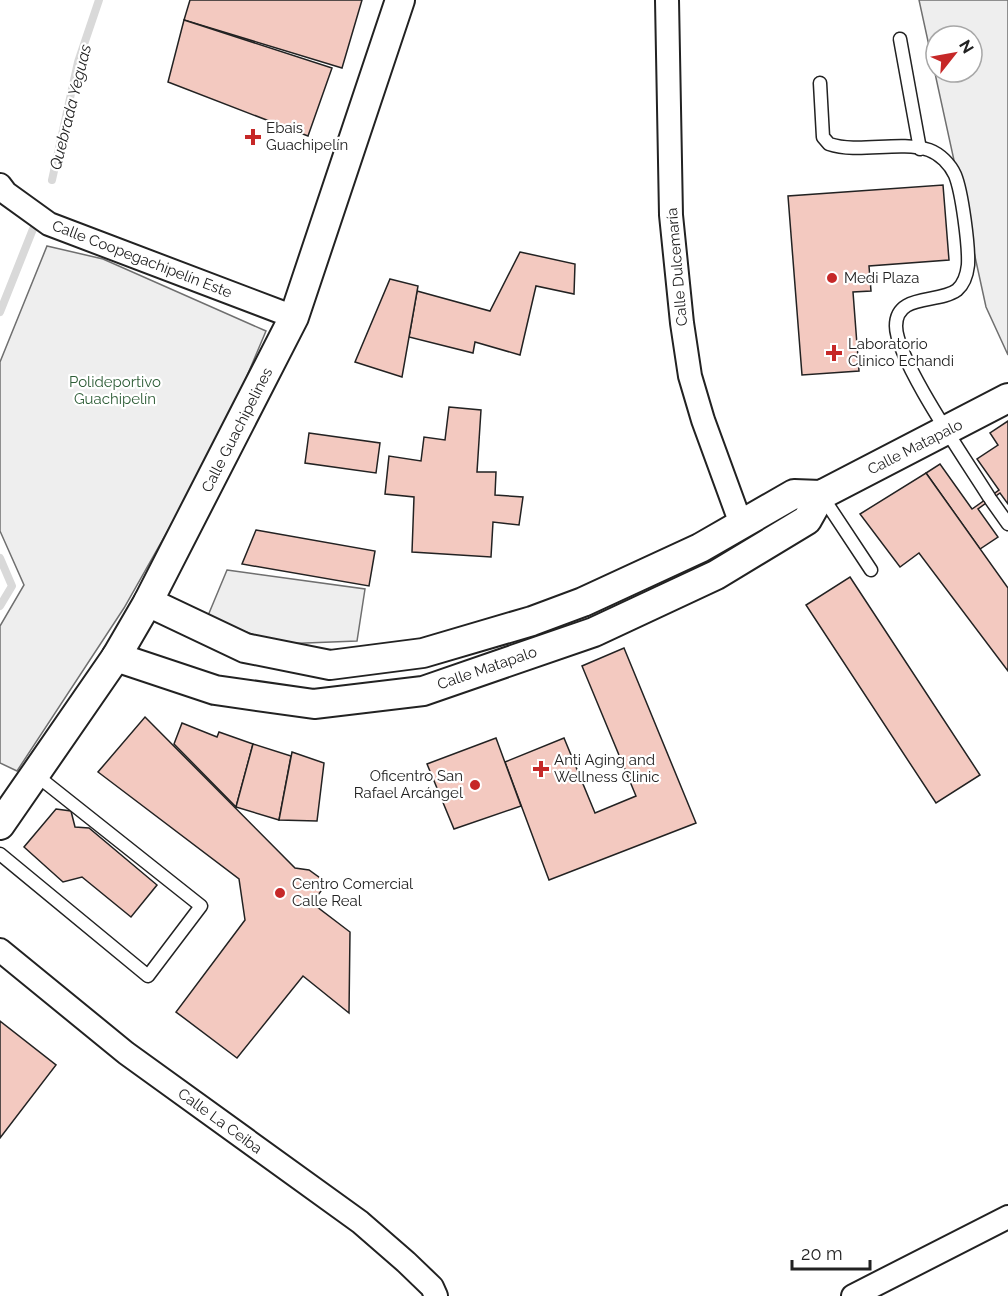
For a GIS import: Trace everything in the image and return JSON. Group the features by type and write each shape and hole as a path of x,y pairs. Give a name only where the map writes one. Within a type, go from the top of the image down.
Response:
{"street":[{"name":"Calle Guachipelines","path":"3,814 36,775 116,657 148,602 294,317 400,0"},
{"name":"Calle Dulcemaría","path":"667,0 672,214 682,323 690,376 703,420 741,524"},
{"name":"Calle Coopegachipelín Este","path":"0,185 6,193 49,224 294,317"},
{"name":"Calle Matapalo","path":"148,602 245,648 330,665 423,653 583,602 700,548 794,494 821,495 1008,398"},
{"name":"Calle Matapalo","path":"116,657 215,690 314,705 423,691 594,632 716,575 807,520 821,495"},
{"name":"Calle La Ceiba","path":"0,950 126,1053 360,1222 432,1287 436,1296"},
{"path":"853,1296 1008,1217"}],"lane":[{"path":"900,39 920,149"},
{"path":"820,83 823,137 829,144 930,150 946,161 954,174 959,189 968,265 964,281 957,290 944,296 908,304 899,311 896,324 902,352 947,430 1008,524"},
{"path":"821,495 871,570"},
{"path":"0,855 148,976 201,906 36,775"}],"green space":[{"path":"919,0 1008,0 1008,355 986,307 937,84 984,84 984,24 924,24"},
{"name":"Polideportivo Guachipelín","path":"47,246 103,259 266,331 222,435 124,608 17,771 0,763 0,626 24,585 0,531 0,362"},
{"path":"227,570 365,589 357,641 280,644 207,618"}],"building":[{"path":"190,0 362,0 342,68 184,20"},
{"path":"184,20 332,68 308,136 168,82"},
{"name":"Medi Plaza","path":"943,185 949,260 869,266 871,291 853,292 859,371 802,375 788,196"},
{"path":"520,252 575,264 574,294 536,286 520,355 475,342 473,353 409,337 417,291 490,311"},
{"path":"390,279 418,286 402,377 355,362"},
{"path":"449,407 481,410 477,472 496,472 495,495 523,497 519,525 493,522 491,557 412,552 414,497 385,494 389,456 421,461 424,437 445,440"},
{"path":"1008,421 1008,504 1000,493 978,509 998,537 980,549 926,473 940,464 972,509 999,490 977,459 998,445 990,433"},
{"path":"309,433 380,443 376,473 305,463"},
{"path":"926,473 1008,588 1008,671 919,553 900,567 860,514"},
{"path":"256,530 375,551 369,586 242,564"},
{"path":"850,577 980,775 936,803 806,605"},
{"path":"624,648 696,823 549,880 505,762 564,738 595,813 636,796 582,666"},
{"name":"Centro Comercial Calle Real","path":"145,717 295,868 309,870 327,883 312,903 350,932 349,1013 303,976 237,1058 176,1012 245,920 239,879 98,772"},
{"path":"182,723 217,737 219,732 253,744 236,807 174,744"},
{"name":"Oficentro San Rafael Arcángel","path":"496,738 521,806 454,829 427,764"},
{"path":"253,744 291,756 279,820 236,807"},
{"path":"292,752 324,763 317,821 279,820"},
{"path":"56,809 71,811 75,827 89,828 157,885 131,917 82,877 63,882 24,847"},
{"path":"0,1021 56,1065 0,1138"}],"waterway":[{"name":"Quebrada Yeguas","path":"52,180 78,62 99,0"},
{"name":"Quebrada Yeguas","path":"0,312 33,229"},
{"name":"Quebrada Yeguas","path":"0,558 12,586 0,606"}],"place":[{"name":"Ebais Guachipelín","path":"253,137"},
{"name":"Medi Plaza","path":"832,278"},
{"name":"Laboratorio Clinico Echandi","path":"834,353"},
{"name":"Anti Aging and Wellness Clinic","path":"541,769"},
{"name":"Oficentro San Rafael Arcángel","path":"475,785"},
{"name":"Centro Comercial Calle Real","path":"280,893"}]}
